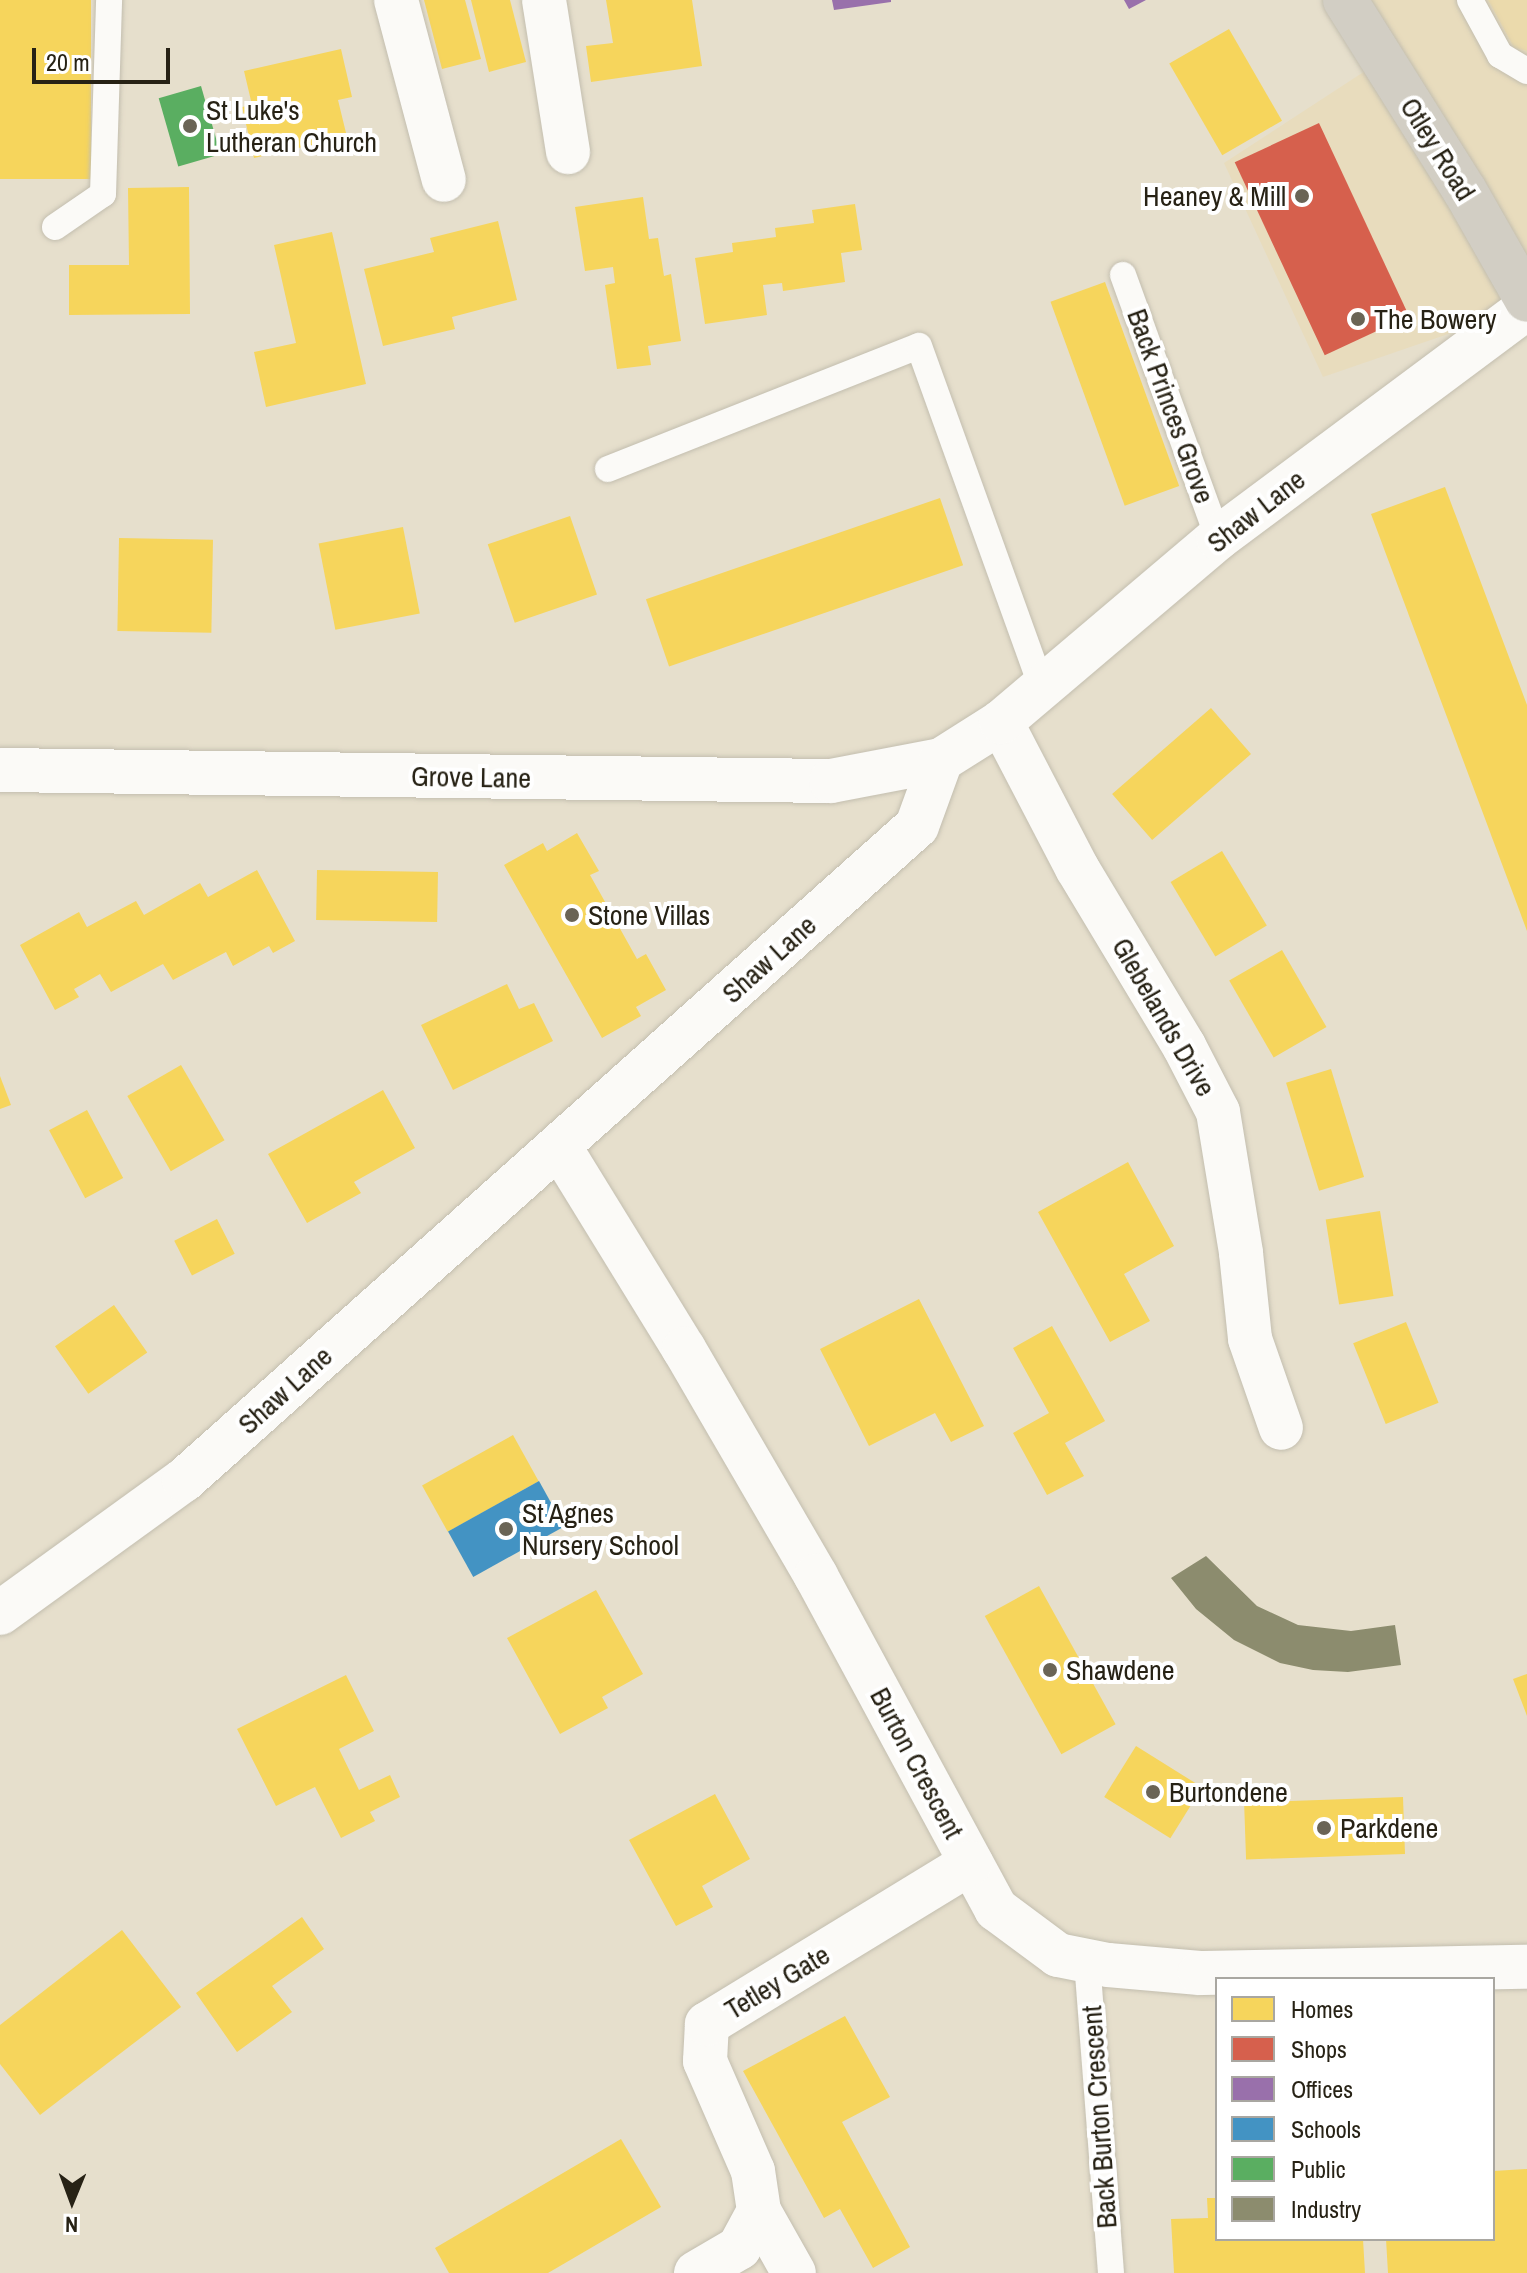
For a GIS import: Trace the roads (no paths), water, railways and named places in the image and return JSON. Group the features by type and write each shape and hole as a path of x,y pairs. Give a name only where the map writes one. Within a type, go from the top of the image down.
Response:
{"highway":[{"name":"Otley Road","path":"1345,0 1465,191 1527,300"}],"street":[{"path":"396,0 444,180"},
{"path":"544,0 568,152"},
{"name":"Shaw Lane","path":"0,1613 184,1480 917,826 941,760 1001,722 1218,538 1527,308"},
{"name":"Glebelands Drive","path":"1001,722 1077,868 1184,1046 1218,1112 1241,1253 1250,1339 1281,1428"},
{"name":"Grove Lane","path":"0,770 831,781 941,760"},
{"name":"Burton Crescent","path":"559,1146 684,1349 816,1576 996,1909 1058,1955 1087,1961 1200,1973 1527,1967"},
{"name":"Tetley Gate","path":"759,2211 753,2171 705,2061 707,2024 971,1863"},
{"path":"696,2273 739,2248 759,2211"},
{"path":"759,2211 794,2273"}],"lane":[{"path":"55,227 103,194 109,0"},
{"path":"1470,0 1500,55 1527,71"},
{"name":"Back Princes Grove","path":"1123,275 1218,538"},
{"path":"608,469 919,346 1042,688"},
{"name":"Back Burton Crescent","path":"1087,1961 1111,2273"}],"place":[{"name":"St Luke's Lutheran Church","path":"190,126"},
{"name":"Heaney & Mill","path":"1302,196"},
{"name":"The Bowery","path":"1358,319"},
{"name":"Stone Villas","path":"572,915"},
{"name":"St Agnes Nursery School","path":"506,1529"},
{"name":"Shawdene","path":"1050,1670"},
{"name":"Burtondene","path":"1153,1792"},
{"name":"Parkdene","path":"1324,1828"}]}
